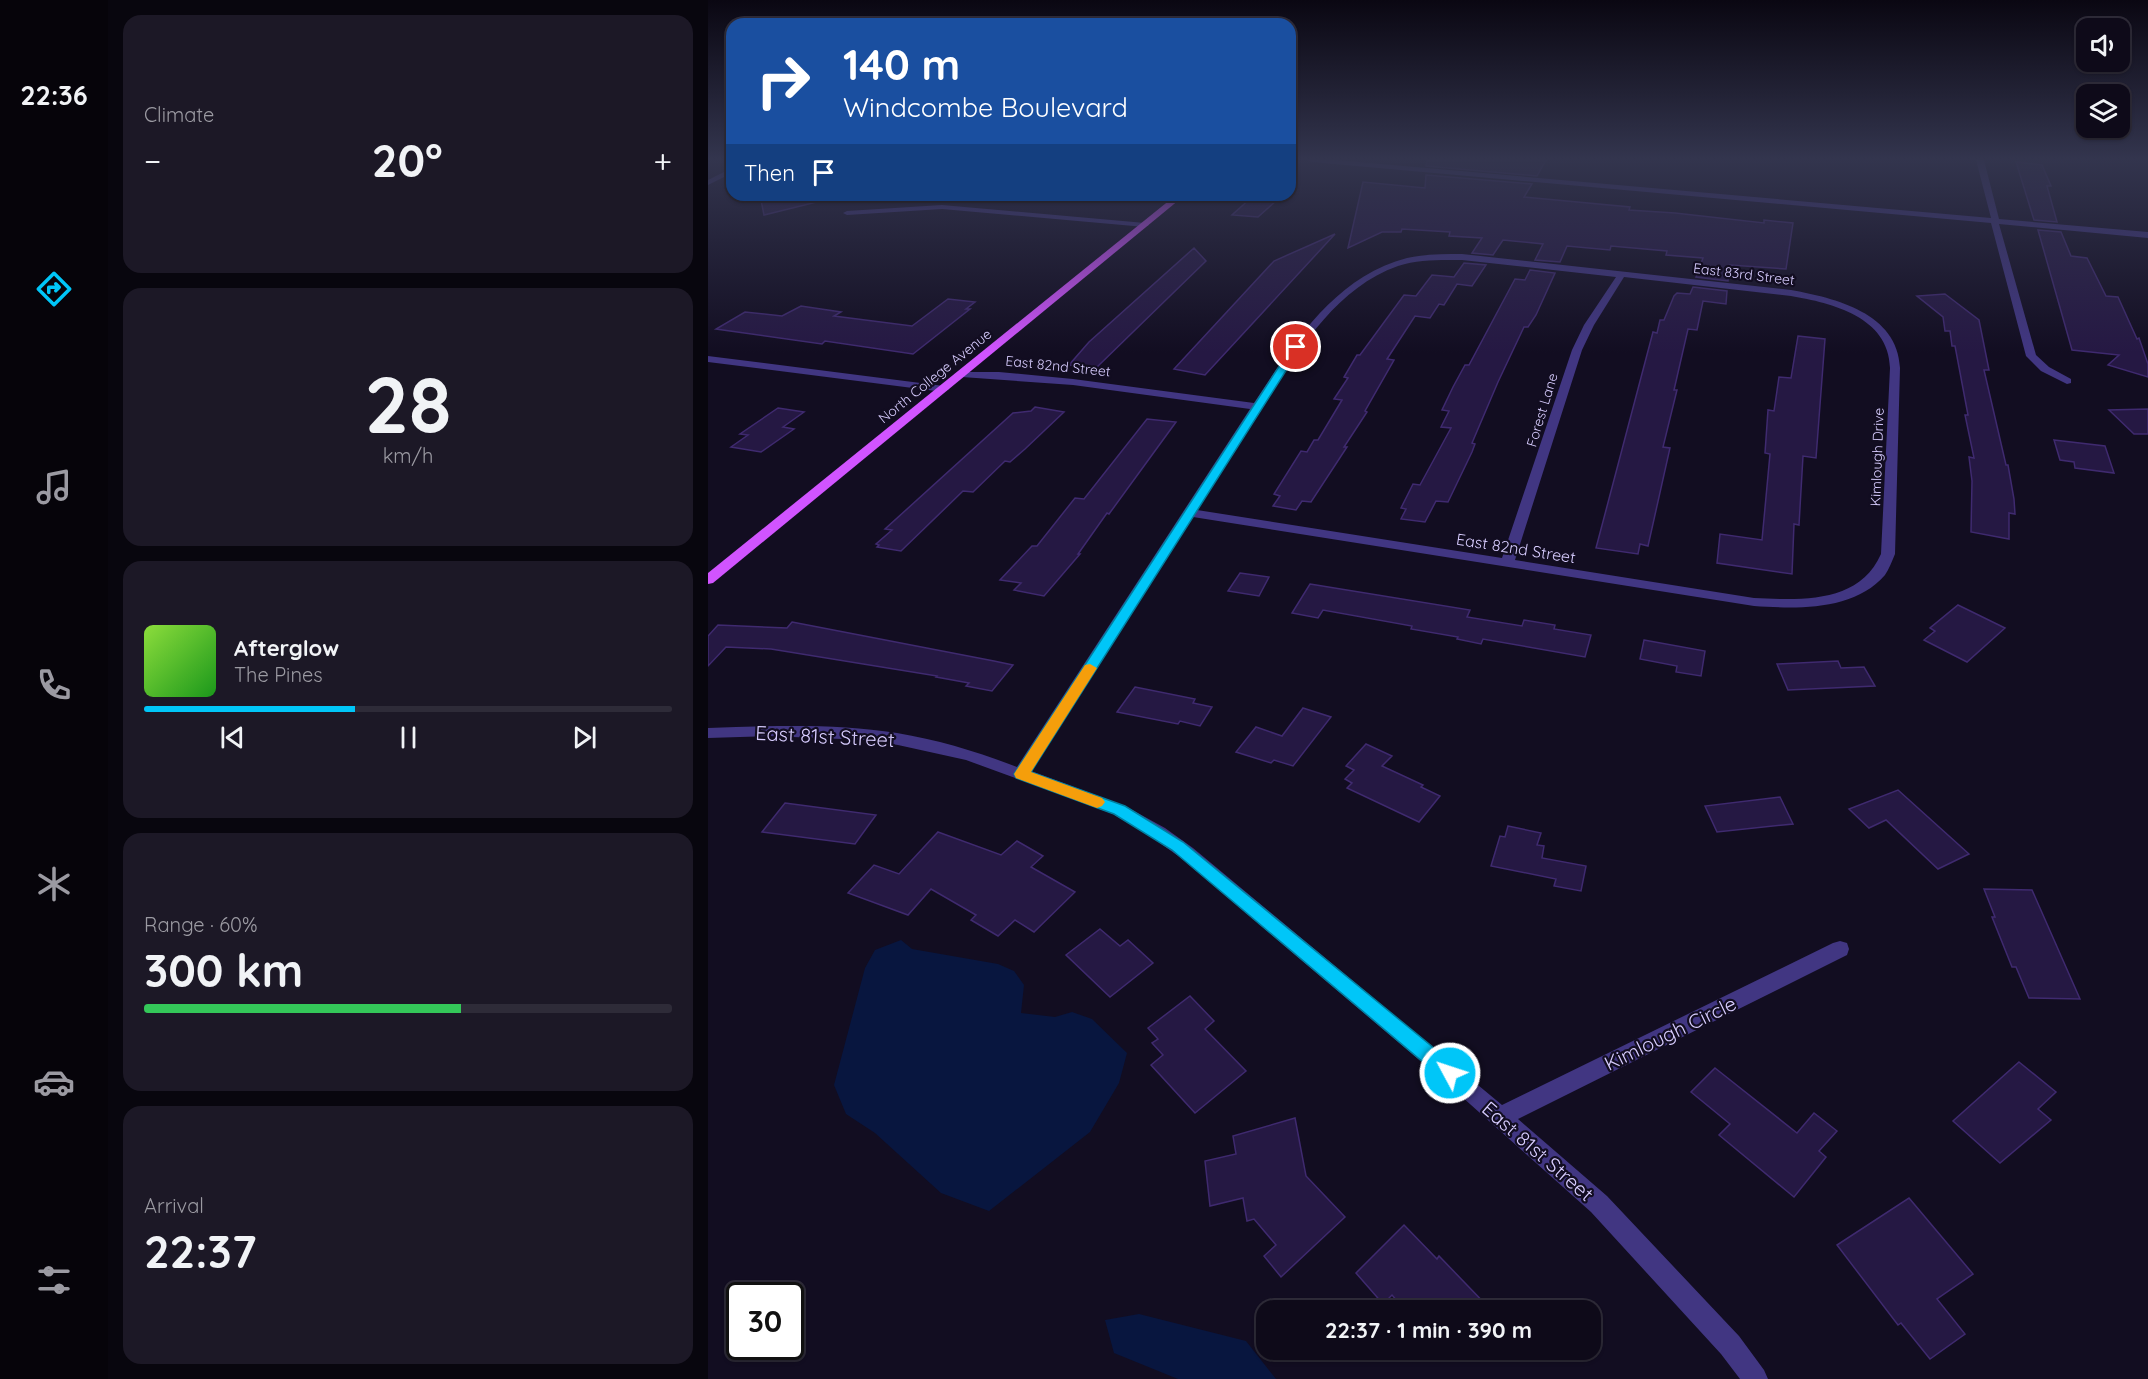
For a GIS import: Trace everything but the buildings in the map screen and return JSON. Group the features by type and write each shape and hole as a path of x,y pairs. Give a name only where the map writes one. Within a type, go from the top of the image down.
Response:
{"main road":[{"name":"North College Avenue","path":"708,580 1145,225"}],"street":[{"path":"1138,224 1145,225"},
{"path":"1995,224 2029,352 2045,369 2067,381"},
{"path":"2012,224 2148,235"},
{"name":"East 83rd Street","path":"1022,774 1301,340 1326,313 1379,271 1415,260 1462,257 1791,293 1825,300 1851,311"},
{"name":"Forest Lane","path":"1508,564 1577,350 1589,325 1622,274"},
{"name":"Kimlough Drive","path":"1839,597 1861,588 1873,579 1884,565 1888,554 1891,497 1893,351 1881,332 1851,311"},
{"path":"708,359 944,389"},
{"name":"East 82nd Street","path":"962,374 1062,380 1257,407"},
{"name":"East 82nd Street","path":"1190,513 1754,602 1792,604 1839,597"},
{"name":"East 81st Street","path":"708,733 769,731 881,736 969,755 1119,810 1178,846 1450,1073 1599,1204 1730,1345 1755,1379"},
{"name":"Kimlough Circle","path":"1499,1117 1840,949"}],"water":[{"path":"901,940 912,949 998,964 1014,971 1024,985 1021,1013 1055,1017 1072,1012 1092,1019 1127,1053 1119,1083 1090,1132 989,1211 941,1193 875,1133 846,1114 834,1085 865,968 875,950"},
{"path":"1139,1314 1246,1341 1256,1354 1256,1360 1261,1360 1276,1379 1178,1379 1114,1353 1105,1320"}],"slow traffic":[{"path":"1090,668 1022,774 1097,802"}],"route":[{"path":"1296,347 1022,774 1119,810 1178,846 1450,1073"}]}
